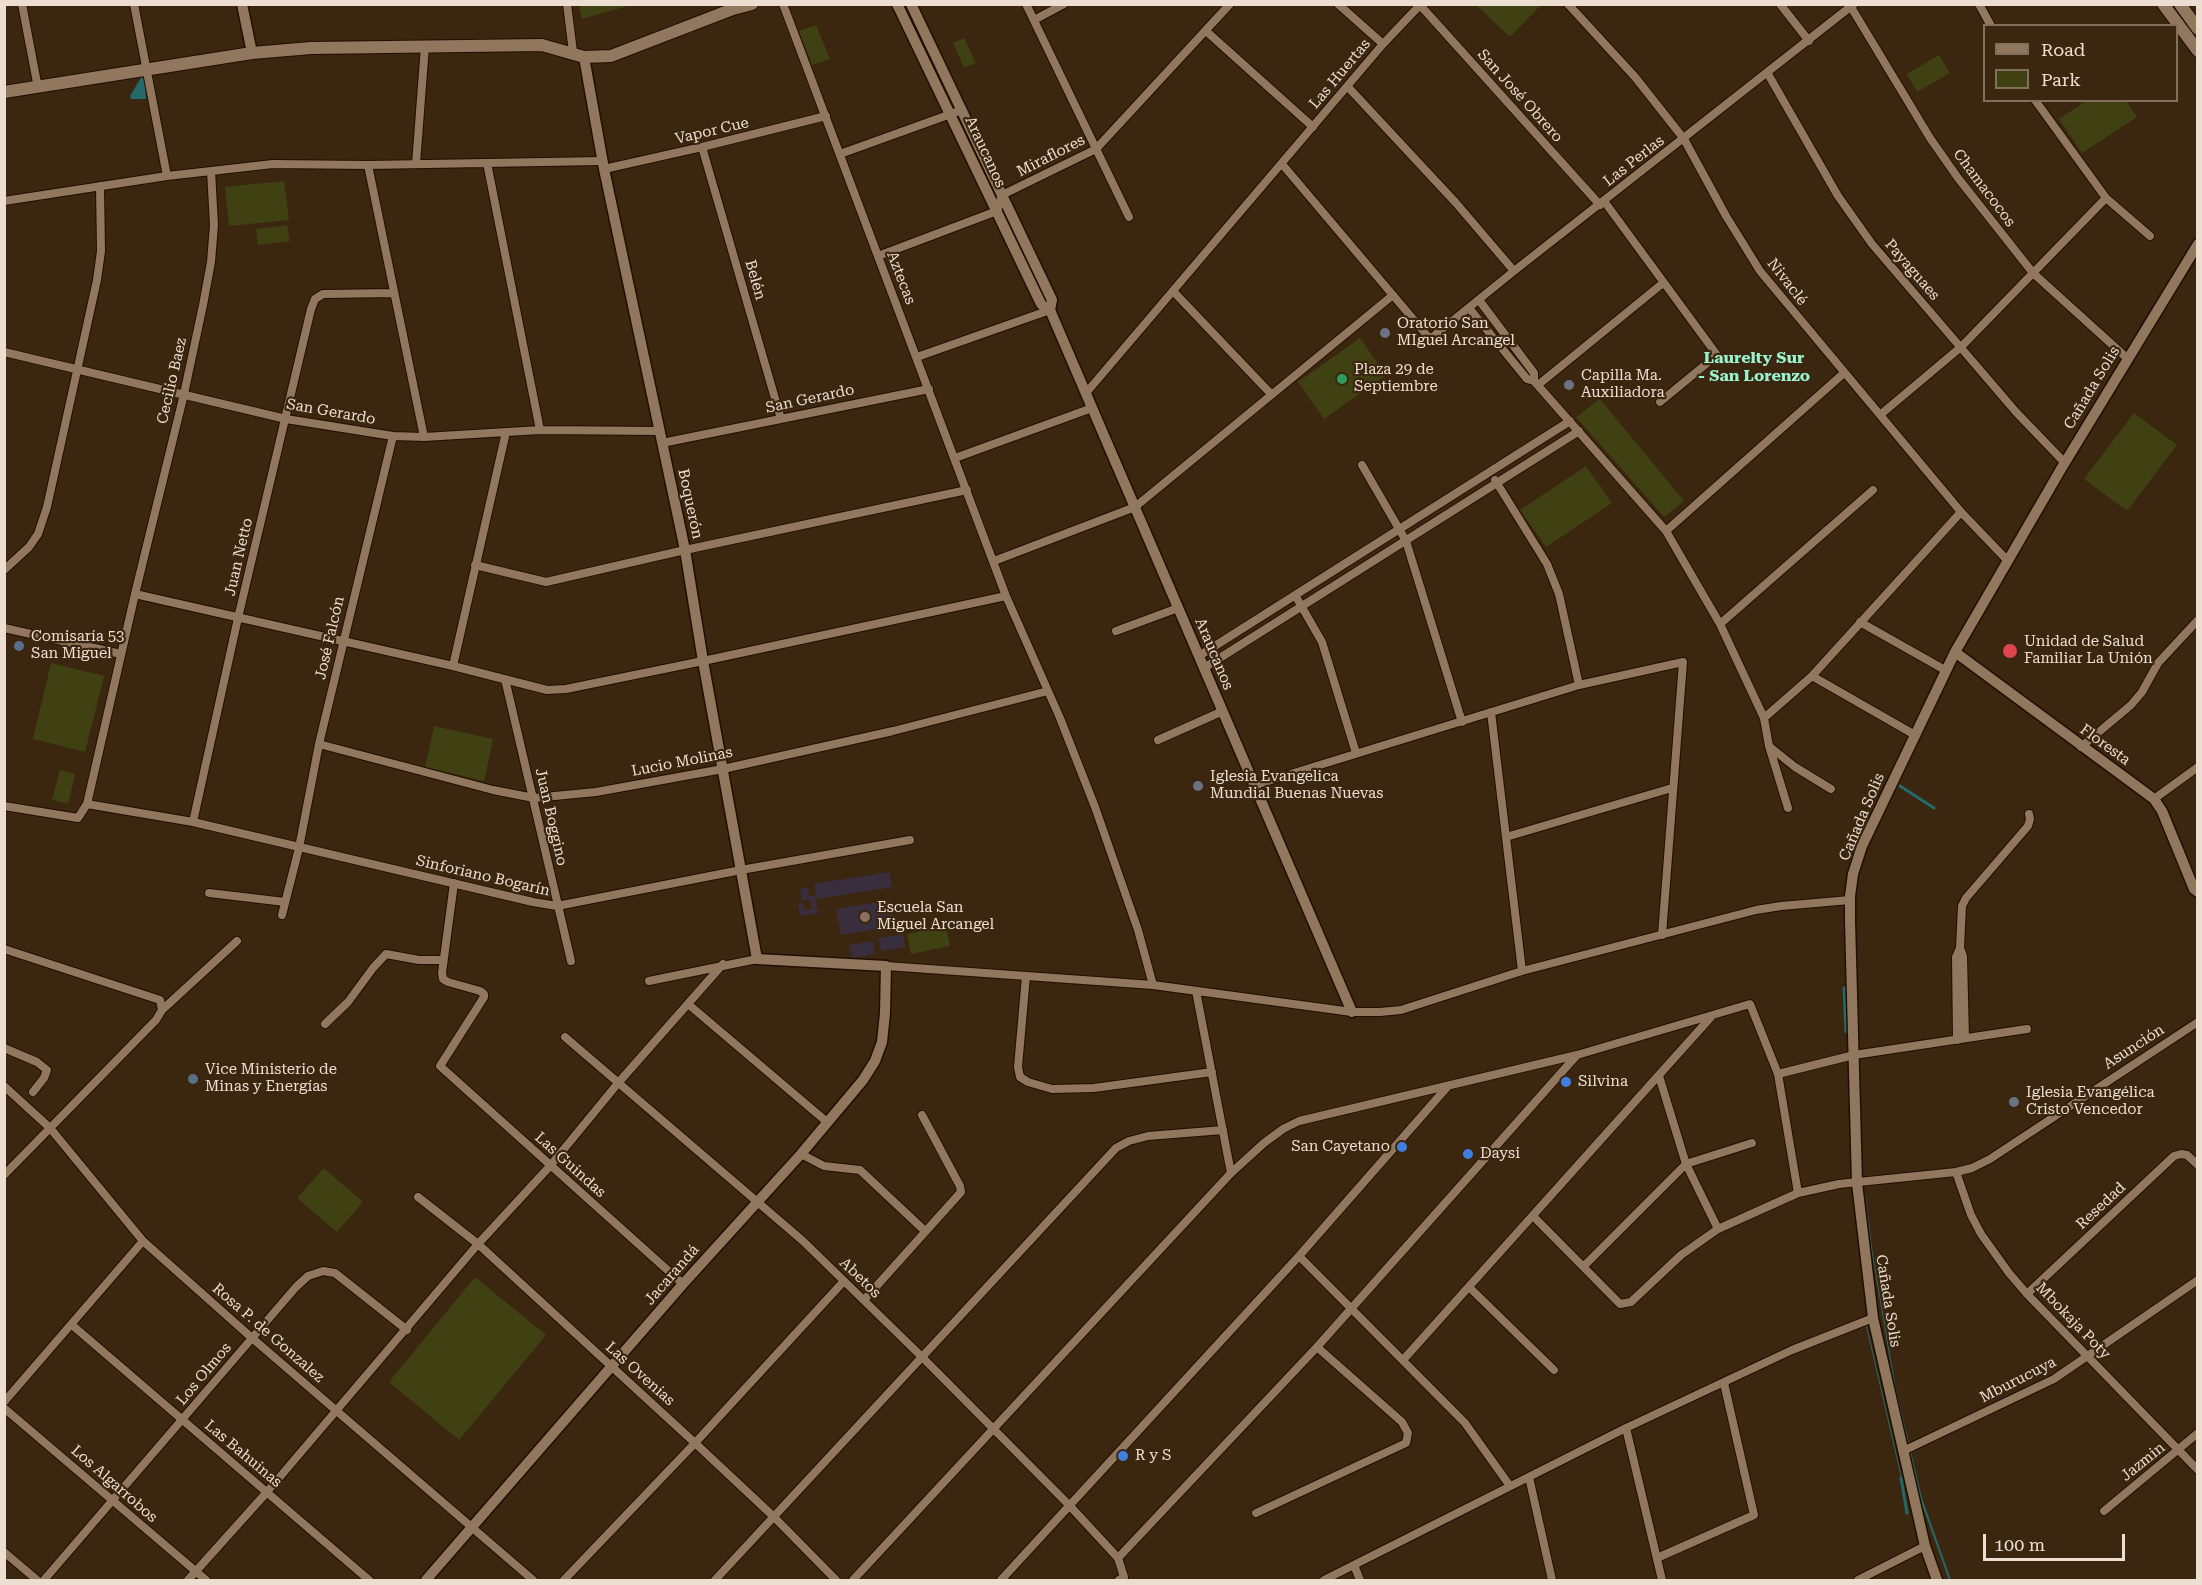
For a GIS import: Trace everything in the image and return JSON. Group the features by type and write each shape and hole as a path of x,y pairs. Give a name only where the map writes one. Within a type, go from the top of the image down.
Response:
{"main road":[{"path":"4,92 252,53 311,48 542,45 579,55 611,56 733,9 752,4"},
{"path":"2163,4 2178,24"},
{"path":"2180,4 2198,29"},
{"path":"2178,24 2198,51"}],"street":[{"path":"22,4 38,88"},
{"path":"134,4 167,176"},
{"path":"242,4 252,53"},
{"path":"567,4 579,55"},
{"name":"Aztecas","path":"783,4 1006,596 1095,807 1138,930 1153,985"},
{"name":"Araucanos","path":"897,4 1002,195 1052,300 1049,309"},
{"name":"Araucanos","path":"911,4 997,211 1041,303 1049,309 1086,393 1352,1012"},
{"path":"1026,4 1129,217"},
{"path":"1034,20 1064,4"},
{"name":"Miraflores","path":"1002,195 1096,149 1230,4"},
{"path":"1338,4 1383,44"},
{"name":"Nivaclé","path":"1568,4 1635,77 1684,139 1726,216 1760,271 1961,512 2007,560"},
{"path":"1779,4 1809,41"},
{"path":"1979,4 1990,24"},
{"name":"Las Huertas","path":"1086,393 1383,44 1420,5"},
{"name":"San José Obrero","path":"1420,5 1602,203 1717,355 1660,402"},
{"name":"Las Perlas","path":"1393,295 1430,339 1853,6"},
{"name":"Chamacocos","path":"1853,6 1936,146 1958,178 2033,273 2127,358"},
{"path":"1206,32 1313,127"},
{"path":"416,164 425,46"},
{"name":"Boquerón","path":"579,55 685,550 757,959"},
{"name":"Payaguaes","path":"1768,74 1838,196 1872,244 2016,412 2065,462"},
{"path":"1348,87 1456,203 1514,271"},
{"path":"2037,102 2106,198 2150,236"},
{"path":"840,154 956,112"},
{"name":"Vapor Cue","path":"4,201 167,176 273,164 603,165 702,147 826,116"},
{"name":"Belén","path":"702,147 781,419"},
{"path":"487,163 540,430"},
{"path":"994,561 1135,507 1393,295 1282,164"},
{"path":"368,165 424,437"},
{"name":"Cecilio Baez","path":"87,804 184,394 211,262 214,225 210,171"},
{"path":"4,570 29,547 43,521 98,280 100,186"},
{"path":"878,256 997,211 1002,195"},
{"path":"1880,415 1961,347 2106,198"},
{"name":"Cañada Solis","path":"1937,1581 1925,1546 1873,1318 1857,1183 1850,900 1853,874 1862,846 1945,670 2065,462 2198,244"},
{"path":"1536,383 1664,283"},
{"path":"1173,291 1271,394"},
{"name":"Juan Netto","path":"193,822 238,618 311,309 315,299 323,294 394,293"},
{"path":"1479,300 1534,373 1536,383"},
{"path":"1469,308 1527,379 1536,383 1666,531 1720,624 1764,718 1769,746 1788,808"},
{"path":"917,357 1049,309"},
{"name":"San Gerardo","path":"4,352 286,418 393,436 424,437 540,430 659,430"},
{"path":"1666,531 1844,373"},
{"name":"San Gerardo","path":"662,443 929,389"},
{"path":"955,458 1092,408"},
{"path":"1199,656 1570,422"},
{"path":"1204,668 1579,431"},
{"path":"453,666 506,432"},
{"name":"José Falcón","path":"282,915 300,848 319,744 393,436"},
{"path":"1362,465 1406,541 1462,722"},
{"path":"1490,472 1547,564 1558,594 1579,685"},
{"path":"476,565 546,582 967,490"},
{"path":"1720,624 1873,490"},
{"path":"1764,718 1812,675 1961,512"},
{"path":"135,594 453,666 547,690 566,689 703,661 1006,596"},
{"path":"1294,595 1324,649 1356,753"},
{"path":"1116,631 1178,608"},
{"path":"2081,747 2132,705 2158,663 2198,620"},
{"path":"1860,622 1945,670"},
{"path":"4,628 121,654"},
{"name":"Floresta","path":"1955,652 2154,799 2163,811 2194,889 2198,892"},
{"path":"1255,785 1579,685 1683,662 1662,935"},
{"path":"1812,675 1915,735"},
{"name":"Juan Boggino","path":"505,679 571,961"},
{"name":"Lucio Molinas","path":"319,744 493,790 534,798 586,793 723,769 893,731 1048,691"},
{"path":"1158,740 1223,711"},
{"path":"1491,712 1522,971"},
{"path":"1769,746 1795,767 1831,789"},
{"path":"2154,799 2198,767"},
{"path":"1506,837 1672,788"},
{"path":"4,806 78,818 87,804"},
{"name":"Sinforiano Bogarín","path":"87,804 193,822 558,906 910,840"},
{"path":"1961,1039 1962,906 1966,898 2028,825 2029,814"},
{"path":"325,1024 348,1002 386,954 419,960 443,960 454,883"},
{"path":"209,893 285,902"},
{"path":"649,981 723,964 757,959 1153,985 1352,1012 1401,1010 1522,971 1756,910 1850,900"},
{"path":"4,1175 156,1020 162,1010 237,941"},
{"path":"4,950 160,1000 162,1010"},
{"name":"Las Guindas","path":"443,960 443,979 480,991 484,997 440,1066 683,1284"},
{"path":"188,1581 723,964"},
{"name":"Jacarandá","path":"426,1581 683,1284 801,1154 863,1080 875,1061 883,1032 886,966"},
{"path":"1026,976 1018,1066 1020,1077 1028,1082 1052,1089 1094,1088 1212,1072"},
{"path":"1197,991 1231,1173"},
{"path":"688,1004 827,1122"},
{"path":"853,1581 1231,1173 1264,1143 1299,1121 1577,1055 1750,1004 1778,1074 1798,1192"},
{"path":"1403,1360 1711,1017"},
{"name":"Asunción","path":"1584,1266 1620,1304 1631,1302 1681,1255 1718,1229 1798,1192 1839,1184 1956,1172 1972,1168 1990,1159 2198,1022"},
{"path":"1778,1074 1854,1055 2027,1029"},
{"name":"Abetos","path":"565,1037 803,1241 922,1357 1070,1506 1118,1558"},
{"path":"4,1048 37,1062 47,1070 45,1078 33,1092"},
{"path":"1119,1581 1124,1576 1118,1558 1317,1347 1577,1055"},
{"path":"1659,1076 1686,1164 1718,1229"},
{"name":"Rosa P. de Gonzalez","path":"4,1086 50,1128 143,1241 533,1581"},
{"path":"1001,1581 1299,1256 1448,1086"},
{"path":"864,1300 961,1192 960,1186 922,1115"},
{"path":"715,1581 1116,1148 1129,1141 1148,1136 1223,1130"},
{"path":"1533,1216 1584,1266 1686,1164 1752,1143"},
{"path":"801,1154 824,1166 860,1170 925,1231"},
{"name":"Resedad","path":"2027,1294 2174,1156 2187,1155 2198,1165"},
{"name":"Mbokaja Poty","path":"1956,1172 1971,1215 1992,1251 2027,1294 2198,1470"},
{"name":"Las Ovenias","path":"418,1197 478,1244 695,1443 774,1517 836,1581"},
{"path":"4,1402 143,1241"},
{"path":"1299,1256 1465,1423 1510,1486"},
{"name":"Los Olmos","path":"44,1581 296,1287 308,1276 323,1271 335,1273 407,1329"},
{"name":"Mburucuya","path":"1903,1451 2055,1379 2198,1280"},
{"path":"564,1581 844,1281"},
{"path":"1469,1287 1554,1370"},
{"path":"1324,1581 1626,1428 1792,1350 1873,1318"},
{"name":"Las Bahuinas","path":"72,1325 369,1581"},
{"path":"1256,1513 1406,1443 1408,1433 1402,1422 1317,1347"},
{"path":"1657,1557 1754,1515 1724,1383"},
{"name":"Los Algarrobos","path":"4,1408 206,1581"},
{"path":"1626,1428 1662,1581"},
{"name":"Jazmin","path":"2104,1511 2198,1433"},
{"path":"1529,1477 1552,1581"},
{"path":"1858,1581 1925,1546"},
{"path":"4,1552 37,1581"},
{"path":"1354,1565 1360,1581"}],"shaded area":[{"name":"Escuela San Miguel Arcangel","path":"889,872 892,887 817,899 814,884"},
{"path":"808,888 809,896 815,895 818,913 800,916 798,903 803,902 805,910 812,909 810,899 802,901 800,889"},
{"name":"Escuela San Miguel Arcangel","path":"890,900 894,926 841,935 836,909"},
{"name":"Escuela San Miguel Arcangel","path":"903,934 905,947 881,951 878,938"},
{"name":"Escuela San Miguel Arcangel","path":"873,941 875,954 852,958 849,945"}],"green space":[{"path":"579,4 631,4 631,5 582,19"},
{"path":"1476,5 1541,5 1510,37"},
{"path":"816,25 830,59 812,65 799,31"},
{"path":"964,38 976,63 964,68 953,43"},
{"path":"1939,55 1950,73 1917,92 1907,74"},
{"path":"2084,102 2127,102 2137,117 2082,153 2059,119"},
{"path":"284,181 289,220 229,226 225,187"},
{"path":"287,225 290,241 258,245 256,229"},
{"name":"Plaza 29 de Septiembre","path":"1360,338 1386,375 1324,419 1298,382"},
{"path":"1600,399 1684,501 1664,517 1576,417"},
{"path":"2134,413 2177,445 2127,511 2084,479"},
{"path":"1586,466 1612,503 1546,547 1520,510"},
{"path":"51,663 104,676 85,752 33,739"},
{"path":"434,726 493,739 484,781 425,767"},
{"path":"60,770 75,774 68,804 52,800"},
{"path":"946,926 950,946 911,954 907,934"},
{"path":"324,1168 363,1202 337,1232 297,1198"},
{"path":"475,1277 546,1335 459,1440 389,1382"}],"water":[{"path":"142,76 145,79 146,99 131,99 130,96"},
{"path":"1865,1187 1872,1248 1896,1389 1922,1498 1951,1580 1949,1580 1920,1499 1895,1390 1871,1248"},
{"path":"1867,1326 1903,1482 1902,1482"}],"waterway":[{"path":"1900,786 1934,808"},
{"path":"1844,988 1846,1032"},
{"path":"1901,1478 1907,1513"}],"place":[{"name":"Oratorio San MIguel Arcangel","path":"1385,333"},
{"name":"Plaza 29 de Septiembre","path":"1342,379"},
{"name":"Capilla Ma. Auxiliadora","path":"1569,385"},
{"name":"Comisaría 53 San Miguel","path":"19,646"},
{"name":"Unidad de Salud Familiar La Unión","path":"2010,651"},
{"name":"Iglesia Evangelica Mundial Buenas Nuevas","path":"1198,786"},
{"name":"Escuela San Miguel Arcangel","path":"865,917"},
{"name":"Vice Ministerio de Minas y Energías","path":"193,1079"},
{"name":"Silvina","path":"1566,1082"},
{"name":"Iglesia Evangélica Cristo Vencedor","path":"2014,1102"},
{"name":"San Cayetano","path":"1402,1147"},
{"name":"Daysi","path":"1468,1154"},
{"name":"R y S","path":"1123,1456"}],"district":[{"name":"Laurelty Sur - San Lorenzo","path":"1754,367"}]}
